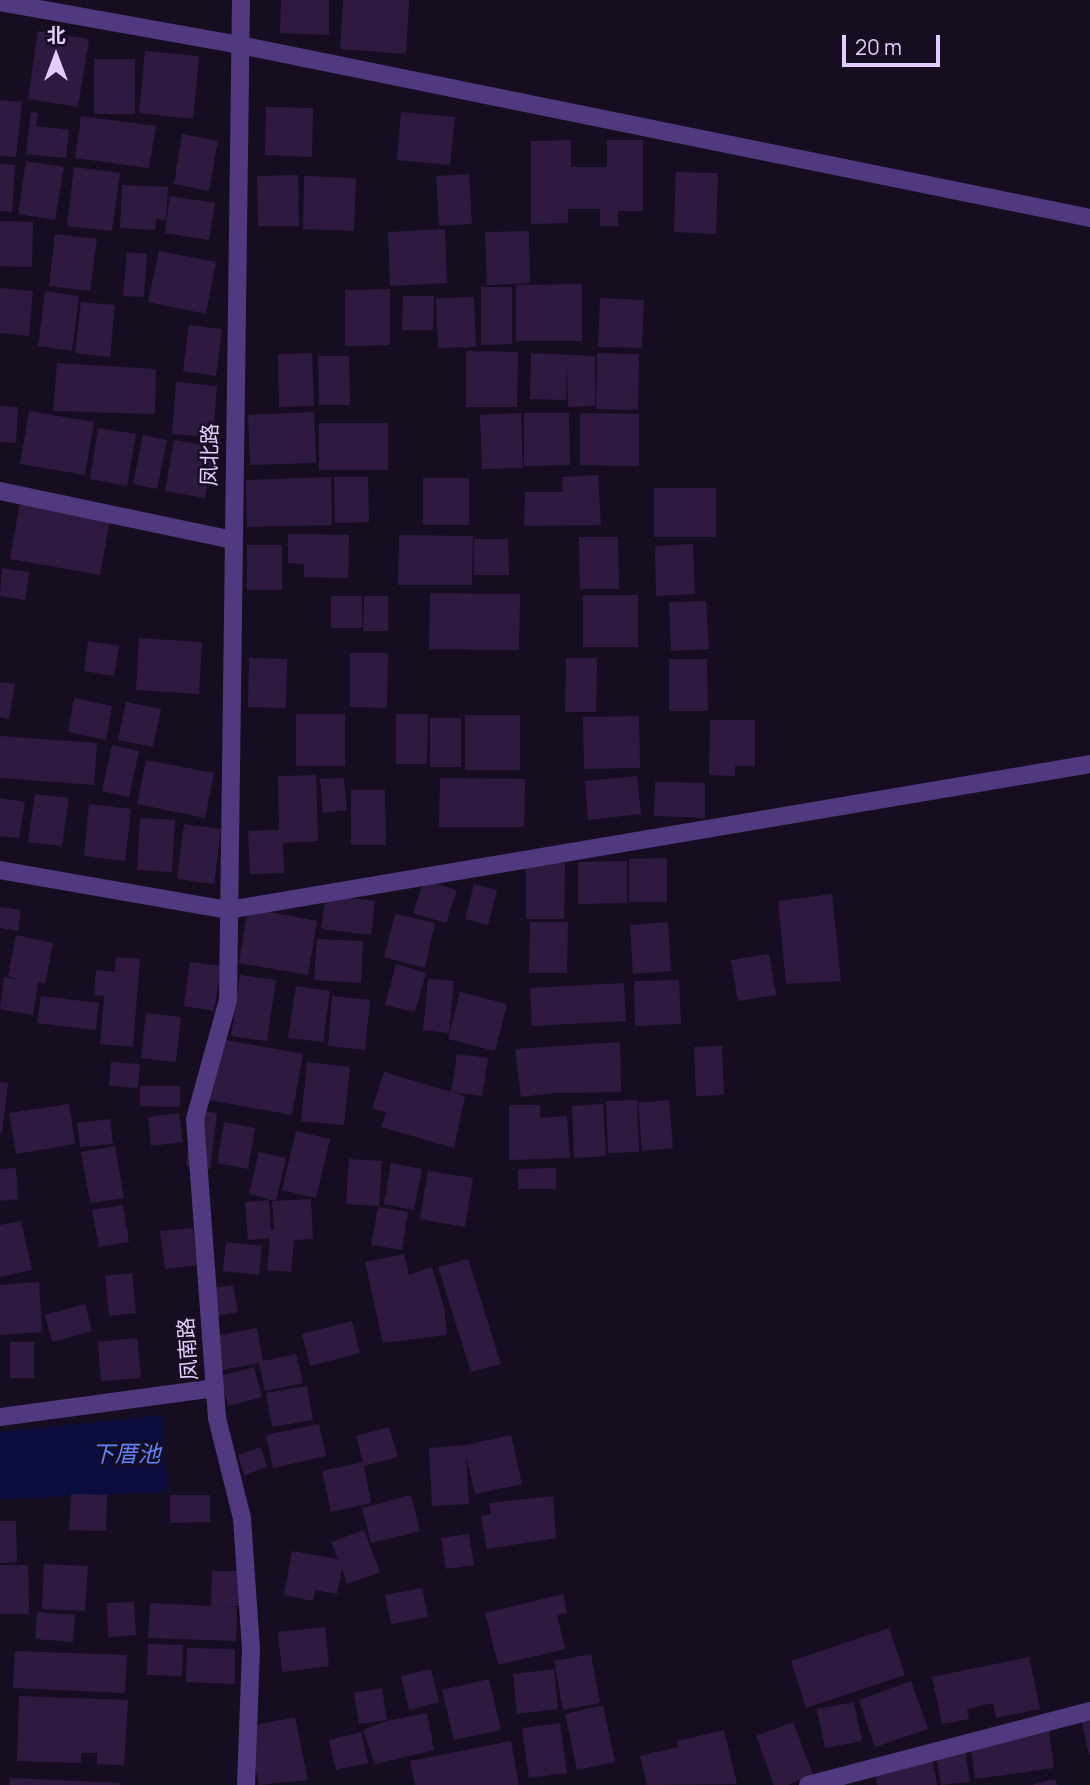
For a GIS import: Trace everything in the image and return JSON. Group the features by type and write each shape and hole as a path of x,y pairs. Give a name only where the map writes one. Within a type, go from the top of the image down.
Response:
{"street":[{"name":"凤北路","path":"228,910 241,0"},
{"path":"0,2 240,45 1090,218"},
{"path":"0,491 233,540"},
{"path":"0,870 228,910 1090,764"},
{"name":"凤南路","path":"228,910 228,1000 195,1119 218,1418 243,1531 251,1649 246,1785"},
{"path":"0,1417 215,1388"},
{"path":"808,1785 1090,1711"}],"water":[{"name":"下厝池","path":"162,1415 168,1492 0,1499 0,1432"}],"building":[{"path":"281,0 329,0 329,35 280,33"},
{"path":"343,0 409,0 406,54 340,49"},
{"path":"38,31 89,39 78,107 28,99"},
{"path":"145,51 199,56 193,119 139,113"},
{"path":"94,59 135,59 135,114 94,114"},
{"path":"0,100 22,102 16,157 0,156"},
{"path":"266,107 313,108 312,157 265,155"},
{"path":"31,112 38,113 36,126 69,130 66,158 26,154"},
{"path":"401,112 455,117 450,165 397,160"},
{"path":"81,116 156,126 149,168 75,158"},
{"path":"182,134 218,141 209,191 174,184"},
{"path":"571,140 571,167 607,167 607,140 643,140 643,211 618,211 618,226 600,226 600,209 568,209 568,223 531,224 531,141"},
{"path":"26,161 64,167 55,220 18,214"},
{"path":"0,164 15,165 12,212 0,211"},
{"path":"74,167 120,173 112,231 67,226"},
{"path":"676,172 718,173 716,234 674,232"},
{"path":"469,174 472,224 439,226 436,176"},
{"path":"298,175 299,226 258,226 257,176"},
{"path":"304,176 356,178 354,231 303,229"},
{"path":"122,185 168,187 166,220 156,219 155,230 120,228"},
{"path":"170,196 215,203 209,240 165,233"},
{"path":"0,221 33,222 32,267 0,266"},
{"path":"445,229 447,283 390,286 388,232"},
{"path":"529,231 530,283 487,285 485,232"},
{"path":"55,234 97,239 90,291 49,286"},
{"path":"159,251 216,262 206,314 148,302"},
{"path":"127,252 147,254 144,297 123,296"},
{"path":"582,284 582,341 516,341 516,285"},
{"path":"481,287 512,287 512,344 481,345"},
{"path":"0,288 33,291 29,336 0,333"},
{"path":"390,289 390,345 345,346 345,290"},
{"path":"45,291 79,296 72,351 38,346"},
{"path":"403,296 434,296 433,330 402,330"},
{"path":"474,297 476,347 438,348 436,298"},
{"path":"600,298 644,300 642,348 598,347"},
{"path":"81,302 115,305 110,357 75,353"},
{"path":"189,325 222,329 216,376 183,371"},
{"path":"466,351 518,352 517,407 466,407"},
{"path":"312,353 314,406 279,407 278,354"},
{"path":"531,353 595,356 595,406 568,407 567,364 566,400 530,399"},
{"path":"597,353 639,354 638,410 596,409"},
{"path":"318,356 349,356 350,405 319,405"},
{"path":"57,363 156,369 155,414 53,411"},
{"path":"176,382 217,386 213,437 172,434"},
{"path":"0,406 18,407 16,443 0,442"},
{"path":"29,411 94,422 85,475 20,464"},
{"path":"314,412 316,463 250,465 248,415"},
{"path":"521,413 523,468 482,469 480,415"},
{"path":"524,413 569,413 570,465 524,466"},
{"path":"580,413 639,414 639,466 580,465"},
{"path":"319,423 388,423 388,470 319,470"},
{"path":"98,428 136,434 127,486 90,479"},
{"path":"143,435 167,440 157,489 133,484"},
{"path":"174,440 214,447 205,498 165,491"},
{"path":"598,475 601,525 524,526 525,492 563,492 562,477"},
{"path":"331,477 332,525 247,527 246,480"},
{"path":"334,477 368,477 369,522 335,523"},
{"path":"423,478 469,478 469,525 423,525"},
{"path":"654,488 716,488 716,537 654,537"},
{"path":"21,497 111,513 100,575 10,559"},
{"path":"288,534 349,535 348,578 304,577 304,564 288,563"},
{"path":"399,535 473,536 472,585 398,585"},
{"path":"579,537 618,537 619,589 580,589"},
{"path":"474,539 508,539 509,575 474,575"},
{"path":"693,544 695,594 656,596 655,546"},
{"path":"247,545 282,545 282,590 247,590"},
{"path":"2,568 29,572 25,600 0,596"},
{"path":"430,593 520,594 519,650 429,649"},
{"path":"583,595 638,595 638,647 583,647"},
{"path":"331,596 362,596 362,628 331,628"},
{"path":"364,596 388,596 388,631 363,631"},
{"path":"706,601 709,649 671,651 669,602"},
{"path":"139,638 202,642 199,694 136,690"},
{"path":"88,641 119,646 114,676 84,671"},
{"path":"350,653 388,653 387,708 350,707"},
{"path":"249,658 287,659 286,708 248,707"},
{"path":"566,658 597,658 596,712 565,712"},
{"path":"669,659 707,659 708,711 669,711"},
{"path":"0,682 15,684 9,719 0,717"},
{"path":"74,698 112,706 106,740 68,732"},
{"path":"126,702 161,709 153,747 118,740"},
{"path":"296,714 345,714 345,766 296,766"},
{"path":"396,714 428,714 427,764 396,764"},
{"path":"465,715 520,715 520,770 465,770"},
{"path":"639,716 640,768 584,769 583,717"},
{"path":"430,718 461,718 461,767 430,767"},
{"path":"710,720 755,720 755,766 735,766 735,776 709,775"},
{"path":"0,736 97,743 94,785 0,778"},
{"path":"112,745 139,751 129,797 102,791"},
{"path":"146,760 214,773 205,818 137,804"},
{"path":"316,775 318,841 283,843 284,873 250,874 248,831 279,830 278,776"},
{"path":"637,776 641,814 588,820 585,781"},
{"path":"344,778 347,810 323,813 320,779"},
{"path":"440,778 525,779 524,827 439,827"},
{"path":"655,782 705,783 705,818 654,816"},
{"path":"351,790 385,790 386,845 351,845"},
{"path":"35,794 69,798 62,846 28,842"},
{"path":"0,798 25,802 19,838 0,836"},
{"path":"89,804 131,809 125,861 84,856"},
{"path":"140,818 175,820 172,872 137,870"},
{"path":"184,824 221,829 214,884 177,879"},
{"path":"667,858 667,902 629,902 629,859"},
{"path":"627,861 627,903 578,904 578,862"},
{"path":"526,863 565,863 564,919 526,919"},
{"path":"424,880 457,890 446,923 413,913"},
{"path":"474,884 497,890 488,925 465,919"},
{"path":"832,894 841,981 786,984 778,901"},
{"path":"326,895 375,901 371,935 321,929"},
{"path":"0,907 21,910 18,931 0,928"},
{"path":"248,908 317,921 308,975 239,963"},
{"path":"395,914 435,923 425,968 384,957"},
{"path":"530,922 568,922 567,973 529,973"},
{"path":"668,922 671,971 633,974 630,925"},
{"path":"16,935 53,943 45,984 38,982 33,1015 0,1009 4,977 21,980 8,976"},
{"path":"317,939 363,941 361,983 314,980"},
{"path":"769,954 776,995 738,1001 731,960"},
{"path":"116,957 140,959 133,1047 100,1044 104,996 94,995 96,970 115,972"},
{"path":"190,962 221,966 214,1011 184,1006"},
{"path":"396,964 426,973 415,1012 385,1005"},
{"path":"240,975 276,980 267,1041 231,1036"},
{"path":"428,979 454,981 449,1033 423,1030"},
{"path":"679,980 681,1024 635,1026 634,981"},
{"path":"624,983 626,1021 532,1026 530,988"},
{"path":"296,986 330,991 323,1042 288,1038"},
{"path":"460,992 507,1004 495,1051 448,1039"},
{"path":"41,996 99,1003 96,1030 37,1023"},
{"path":"332,996 370,1000 365,1050 328,1046"},
{"path":"146,1013 181,1017 176,1062 141,1058"},
{"path":"214,1038 303,1054 292,1115 203,1099"},
{"path":"620,1042 621,1092 554,1093 521,1097 515,1049"},
{"path":"722,1046 724,1095 696,1096 694,1047"},
{"path":"457,1054 488,1058 482,1096 451,1092"},
{"path":"111,1062 140,1064 138,1088 109,1086"},
{"path":"307,1062 350,1067 344,1125 301,1121"},
{"path":"384,1072 465,1096 454,1148 381,1127 386,1112 372,1109"},
{"path":"0,1082 8,1083 2,1133 0,1133"},
{"path":"140,1086 180,1086 180,1107 140,1106"},
{"path":"637,1100 639,1152 608,1153 606,1101"},
{"path":"669,1100 673,1148 642,1151 638,1103"},
{"path":"69,1104 75,1144 16,1154 9,1113"},
{"path":"603,1104 606,1156 574,1158 572,1106"},
{"path":"509,1105 540,1105 540,1118 567,1116 570,1158 509,1160"},
{"path":"193,1110 217,1113 210,1169 186,1166"},
{"path":"179,1113 183,1142 151,1146 148,1117"},
{"path":"110,1119 113,1144 80,1147 77,1123"},
{"path":"224,1122 255,1128 248,1169 217,1163"},
{"path":"296,1131 330,1139 316,1198 282,1190"},
{"path":"115,1146 124,1198 90,1203 81,1152"},
{"path":"259,1152 286,1158 276,1201 249,1194"},
{"path":"349,1159 382,1161 379,1206 346,1204"},
{"path":"391,1163 422,1169 414,1210 384,1204"},
{"path":"16,1168 18,1199 0,1201 0,1169"},
{"path":"556,1168 556,1189 518,1189 518,1169"},
{"path":"428,1171 473,1178 465,1227 420,1219"},
{"path":"311,1199 313,1239 294,1240 291,1272 267,1270 270,1238 248,1240 245,1202 269,1200 271,1230 274,1230 272,1201"},
{"path":"123,1205 129,1242 99,1247 92,1210"},
{"path":"378,1207 408,1212 402,1250 371,1245"},
{"path":"21,1221 32,1270 0,1277 0,1225"},
{"path":"193,1228 197,1265 165,1269 160,1231"},
{"path":"226,1242 262,1246 259,1275 223,1271"},
{"path":"404,1254 409,1275 432,1267 444,1307 447,1335 383,1343 365,1262"},
{"path":"468,1259 501,1364 471,1372 438,1267"},
{"path":"132,1273 136,1313 109,1316 105,1276"},
{"path":"39,1282 42,1332 0,1335 0,1285"},
{"path":"233,1285 238,1312 217,1316 212,1288"},
{"path":"85,1304 92,1331 52,1342 45,1315"},
{"path":"352,1321 360,1353 310,1366 302,1334"},
{"path":"257,1328 263,1361 296,1354 303,1383 265,1391 259,1363 222,1370 216,1336"},
{"path":"137,1338 141,1378 101,1381 98,1342"},
{"path":"10,1342 34,1342 34,1378 10,1378"},
{"path":"254,1367 262,1397 228,1406 220,1376"},
{"path":"307,1386 313,1420 272,1427 266,1393"},
{"path":"319,1424 326,1456 273,1468 266,1435"},
{"path":"389,1427 398,1457 364,1466 371,1503 331,1512 322,1471 363,1462 356,1436"},
{"path":"511,1435 522,1484 475,1494 466,1456 469,1504 432,1506 429,1448 466,1445"},
{"path":"261,1447 267,1467 244,1475 238,1455"},
{"path":"71,1494 107,1495 106,1531 69,1530"},
{"path":"170,1495 210,1495 210,1522 170,1523"},
{"path":"411,1495 420,1531 371,1543 362,1508"},
{"path":"553,1496 556,1538 487,1549 481,1516 491,1514 489,1503"},
{"path":"0,1521 16,1521 17,1562 0,1563"},
{"path":"364,1530 380,1572 347,1584 342,1569 337,1594 315,1590 313,1601 284,1595 292,1551 338,1559 331,1542"},
{"path":"469,1534 474,1565 446,1569 441,1538"},
{"path":"44,1564 88,1566 85,1611 42,1609"},
{"path":"0,1565 28,1565 29,1614 0,1614"},
{"path":"212,1571 243,1571 243,1606 224,1606 237,1607 236,1641 148,1638 150,1603 211,1606"},
{"path":"422,1588 428,1617 391,1624 385,1595"},
{"path":"563,1594 567,1613 557,1615 565,1649 498,1665 485,1613"},
{"path":"134,1602 136,1635 108,1637 107,1603"},
{"path":"37,1612 75,1615 73,1642 35,1639"},
{"path":"325,1627 329,1666 282,1672 278,1632"},
{"path":"889,1628 905,1675 806,1708 791,1661"},
{"path":"148,1644 183,1645 182,1676 147,1675"},
{"path":"187,1648 235,1649 235,1684 186,1682"},
{"path":"15,1651 127,1655 125,1693 13,1688"},
{"path":"591,1654 600,1703 563,1710 554,1661"},
{"path":"1029,1657 1040,1709 996,1718 993,1703 967,1709 969,1719 942,1724 932,1677"},
{"path":"431,1669 439,1702 409,1710 401,1676"},
{"path":"554,1669 558,1709 517,1714 513,1674"},
{"path":"489,1679 501,1730 454,1740 442,1690"},
{"path":"911,1681 928,1729 875,1747 859,1700"},
{"path":"382,1688 387,1720 359,1724 354,1693"},
{"path":"19,1696 128,1700 124,1765 97,1764 97,1753 81,1753 81,1763 17,1761"},
{"path":"854,1702 862,1741 825,1748 817,1709"},
{"path":"603,1705 615,1762 577,1770 565,1714"},
{"path":"1090,1711 1090,1755 1089,1755 1080,1713"},
{"path":"427,1713 434,1750 375,1764 363,1730 386,1721"},
{"path":"295,1717 308,1780 259,1785 247,1727"},
{"path":"793,1722 813,1775 788,1785 774,1785 756,1736"},
{"path":"560,1723 567,1773 529,1778 522,1728"},
{"path":"1048,1723 1054,1768 975,1779 969,1734"},
{"path":"724,1730 737,1784 647,1785 640,1756 678,1747 677,1741"},
{"path":"361,1732 368,1763 336,1770 329,1740"},
{"path":"511,1741 519,1785 415,1785 410,1761"},
{"path":"964,1743 970,1782 941,1785 935,1747"},
{"path":"931,1750 937,1785 877,1785 873,1760"},
{"path":"10,1778 120,1783 120,1785 9,1785"},
{"path":"1055,1779 1057,1785 1033,1785 1033,1784"}]}
